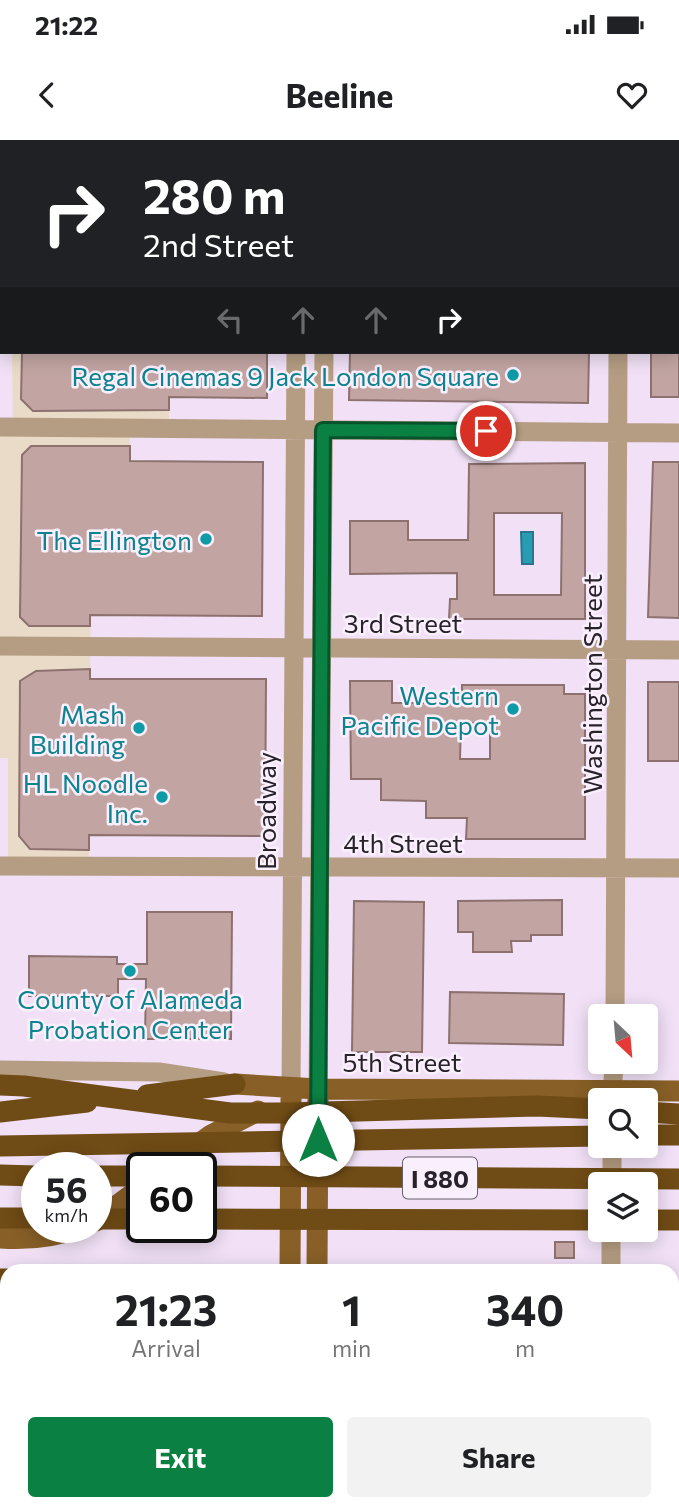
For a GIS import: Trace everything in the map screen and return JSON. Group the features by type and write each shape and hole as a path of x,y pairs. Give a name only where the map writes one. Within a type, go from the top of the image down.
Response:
{"highway":[{"path":"7,1112 235,1084"},
{"path":"0,1085 230,1113 288,1114 537,1105 588,1108"},
{"path":"658,1113 679,1114"},
{"path":"658,1135 679,1135"},
{"path":"0,1146 588,1136"},
{"path":"0,1175 21,1176"},
{"name":"I 880","path":"217,1177 679,1179"},
{"name":"I 880","path":"217,1219 588,1220"},
{"path":"1,1223 21,1220"},
{"path":"658,1220 679,1220"}],"main road":[{"name":"5th Street","path":"235,1084 291,1088 588,1095"},
{"path":"188,1152 211,1135 267,1106 291,1088"},
{"name":"Broadway","path":"290,1264 291,1088"},
{"name":"Broadway","path":"317,1264 318,1088"},
{"name":"5th Street","path":"658,1093 679,1091"},
{"path":"1,1223 21,1230"}],"street":[{"name":"Broadway","path":"291,1088 296,354"},
{"name":"Broadway","path":"318,1088 324,354"},
{"name":"Washington Street","path":"615,1004 618,354"},
{"path":"0,427 679,433"},
{"name":"3rd Street","path":"0,646 679,650"},
{"name":"4th Street","path":"0,866 679,869"},
{"name":"5th Street","path":"0,1070 159,1072 235,1084"},
{"path":"611,1242 611,1264"}],"shaded area":[{"path":"12,354 170,354 169,421 130,422 130,539 91,539 89,859 8,858 8,758 0,758 0,436 13,436"}],"water":[{"path":"521,532 533,532 533,564 522,564"}],"building":[{"path":"22,354 267,354 267,398 169,397 169,410 33,411 21,399"},
{"name":"Regal Cinemas 9 Jack London Square","path":"350,354 589,354 588,403 349,400"},
{"path":"651,354 679,354 679,397 651,397"},
{"path":"31,446 130,446 130,461 263,462 262,616 90,615 90,626 29,626 20,617 22,455"},
{"path":"653,462 679,462 679,618 648,617"},
{"path":"585,463 585,619 449,619 450,599 457,599 457,573 350,574 350,521 408,521 408,540 468,540 469,464","holes":["494,513 562,513 561,595 494,595"]},
{"path":"90,669 90,679 266,679 265,836 89,835 89,850 30,849 19,836 20,681 36,671"},
{"path":"350,681 392,681 392,703 441,703 441,694 462,694 462,685 564,685 564,694 585,694 585,839 466,839 467,818 426,818 426,801 381,800 381,779 351,779","holes":["461,723 490,723 490,759 460,759"]},
{"path":"648,682 679,682 679,761 648,761"},
{"path":"562,900 562,935 531,935 531,941 511,941 512,952 473,952 473,932 458,932 458,901"},
{"path":"354,901 424,902 422,1052 352,1052"},
{"name":"County of Alameda Probation Center","path":"147,912 232,912 231,1039 145,1039 146,979 118,979 118,996 29,996 29,956 117,957 117,964 147,964"},
{"path":"450,992 564,994 563,1045 449,1043"},
{"path":"555,1242 574,1242 574,1258 555,1258"}],"place":[{"name":"Regal Cinemas 9 Jack London Square","path":"513,375"},
{"name":"The Ellington","path":"206,539"},
{"name":"Western Pacific Depot","path":"513,709"},
{"name":"Mash Building","path":"139,728"},
{"name":"HL Noodle Inc.","path":"162,797"},
{"name":"County of Alameda Probation Center","path":"130,971"}],"route":[{"path":"318,1140 323,430 486,431"}]}
